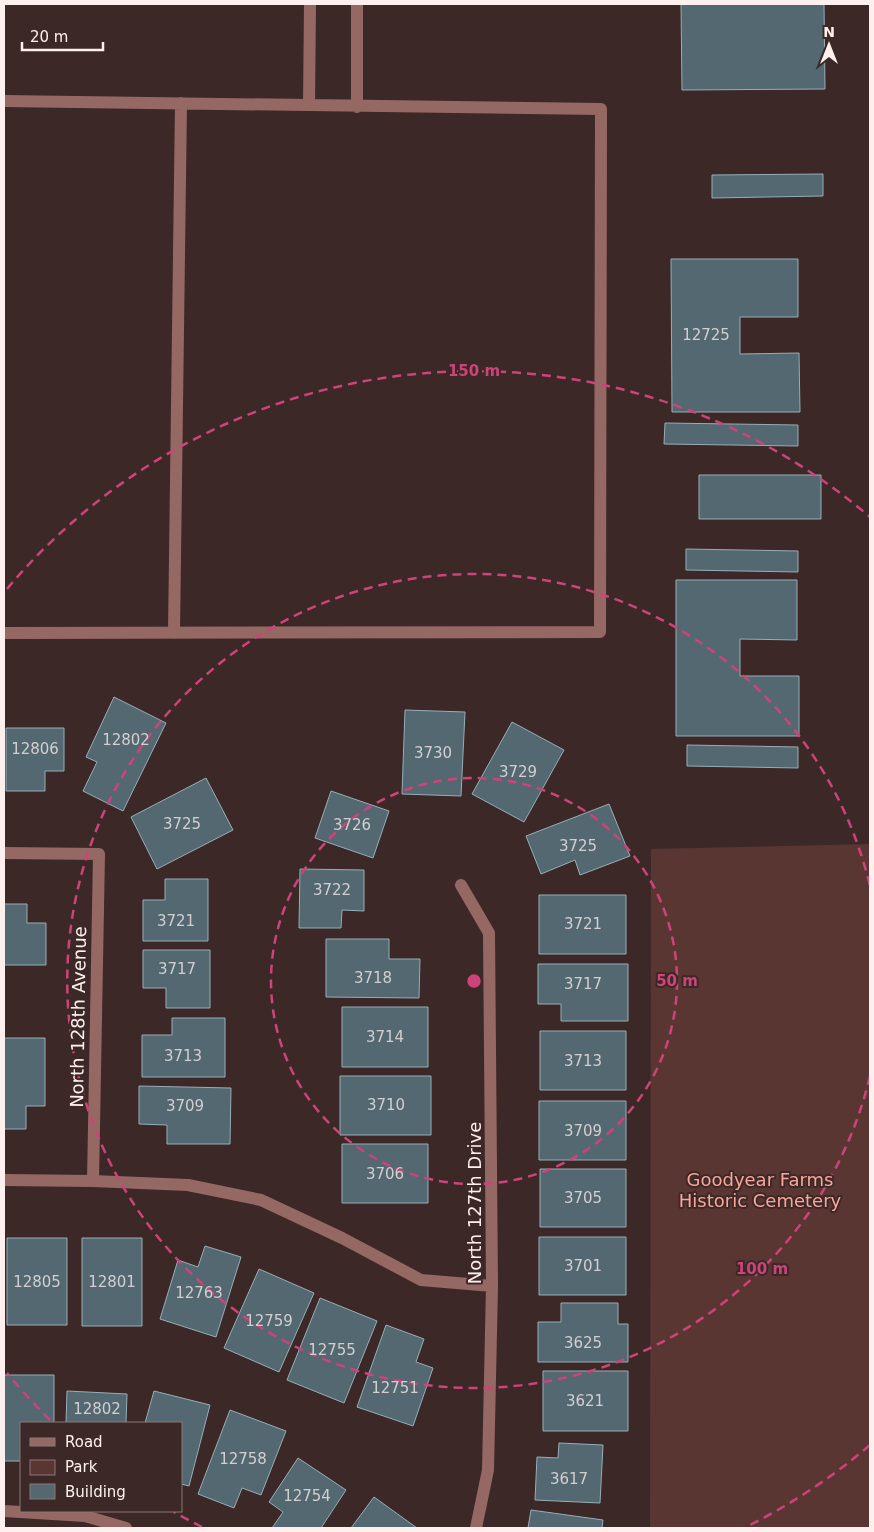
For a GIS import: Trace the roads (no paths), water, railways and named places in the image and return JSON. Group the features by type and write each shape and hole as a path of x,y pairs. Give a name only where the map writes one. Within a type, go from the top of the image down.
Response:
{"street":[{"path":"309,105 310,4"},
{"path":"357,4 357,106"},
{"path":"4,101 601,109 600,632 4,632"},
{"path":"174,632 181,103"},
{"name":"North 128th Avenue","path":"4,853 99,854 93,1181"},
{"name":"North 127th Drive","path":"460,885 489,933 492,1286 488,1470 476,1528"},
{"path":"4,1180 188,1185 261,1200 342,1238 421,1280 492,1286"},
{"path":"4,1511 20,1512"},
{"path":"20,1512 85,1516 126,1528"}],"park label":[{"name":"Goodyear Farms Historic Cemetery","path":"760,1189"}]}
